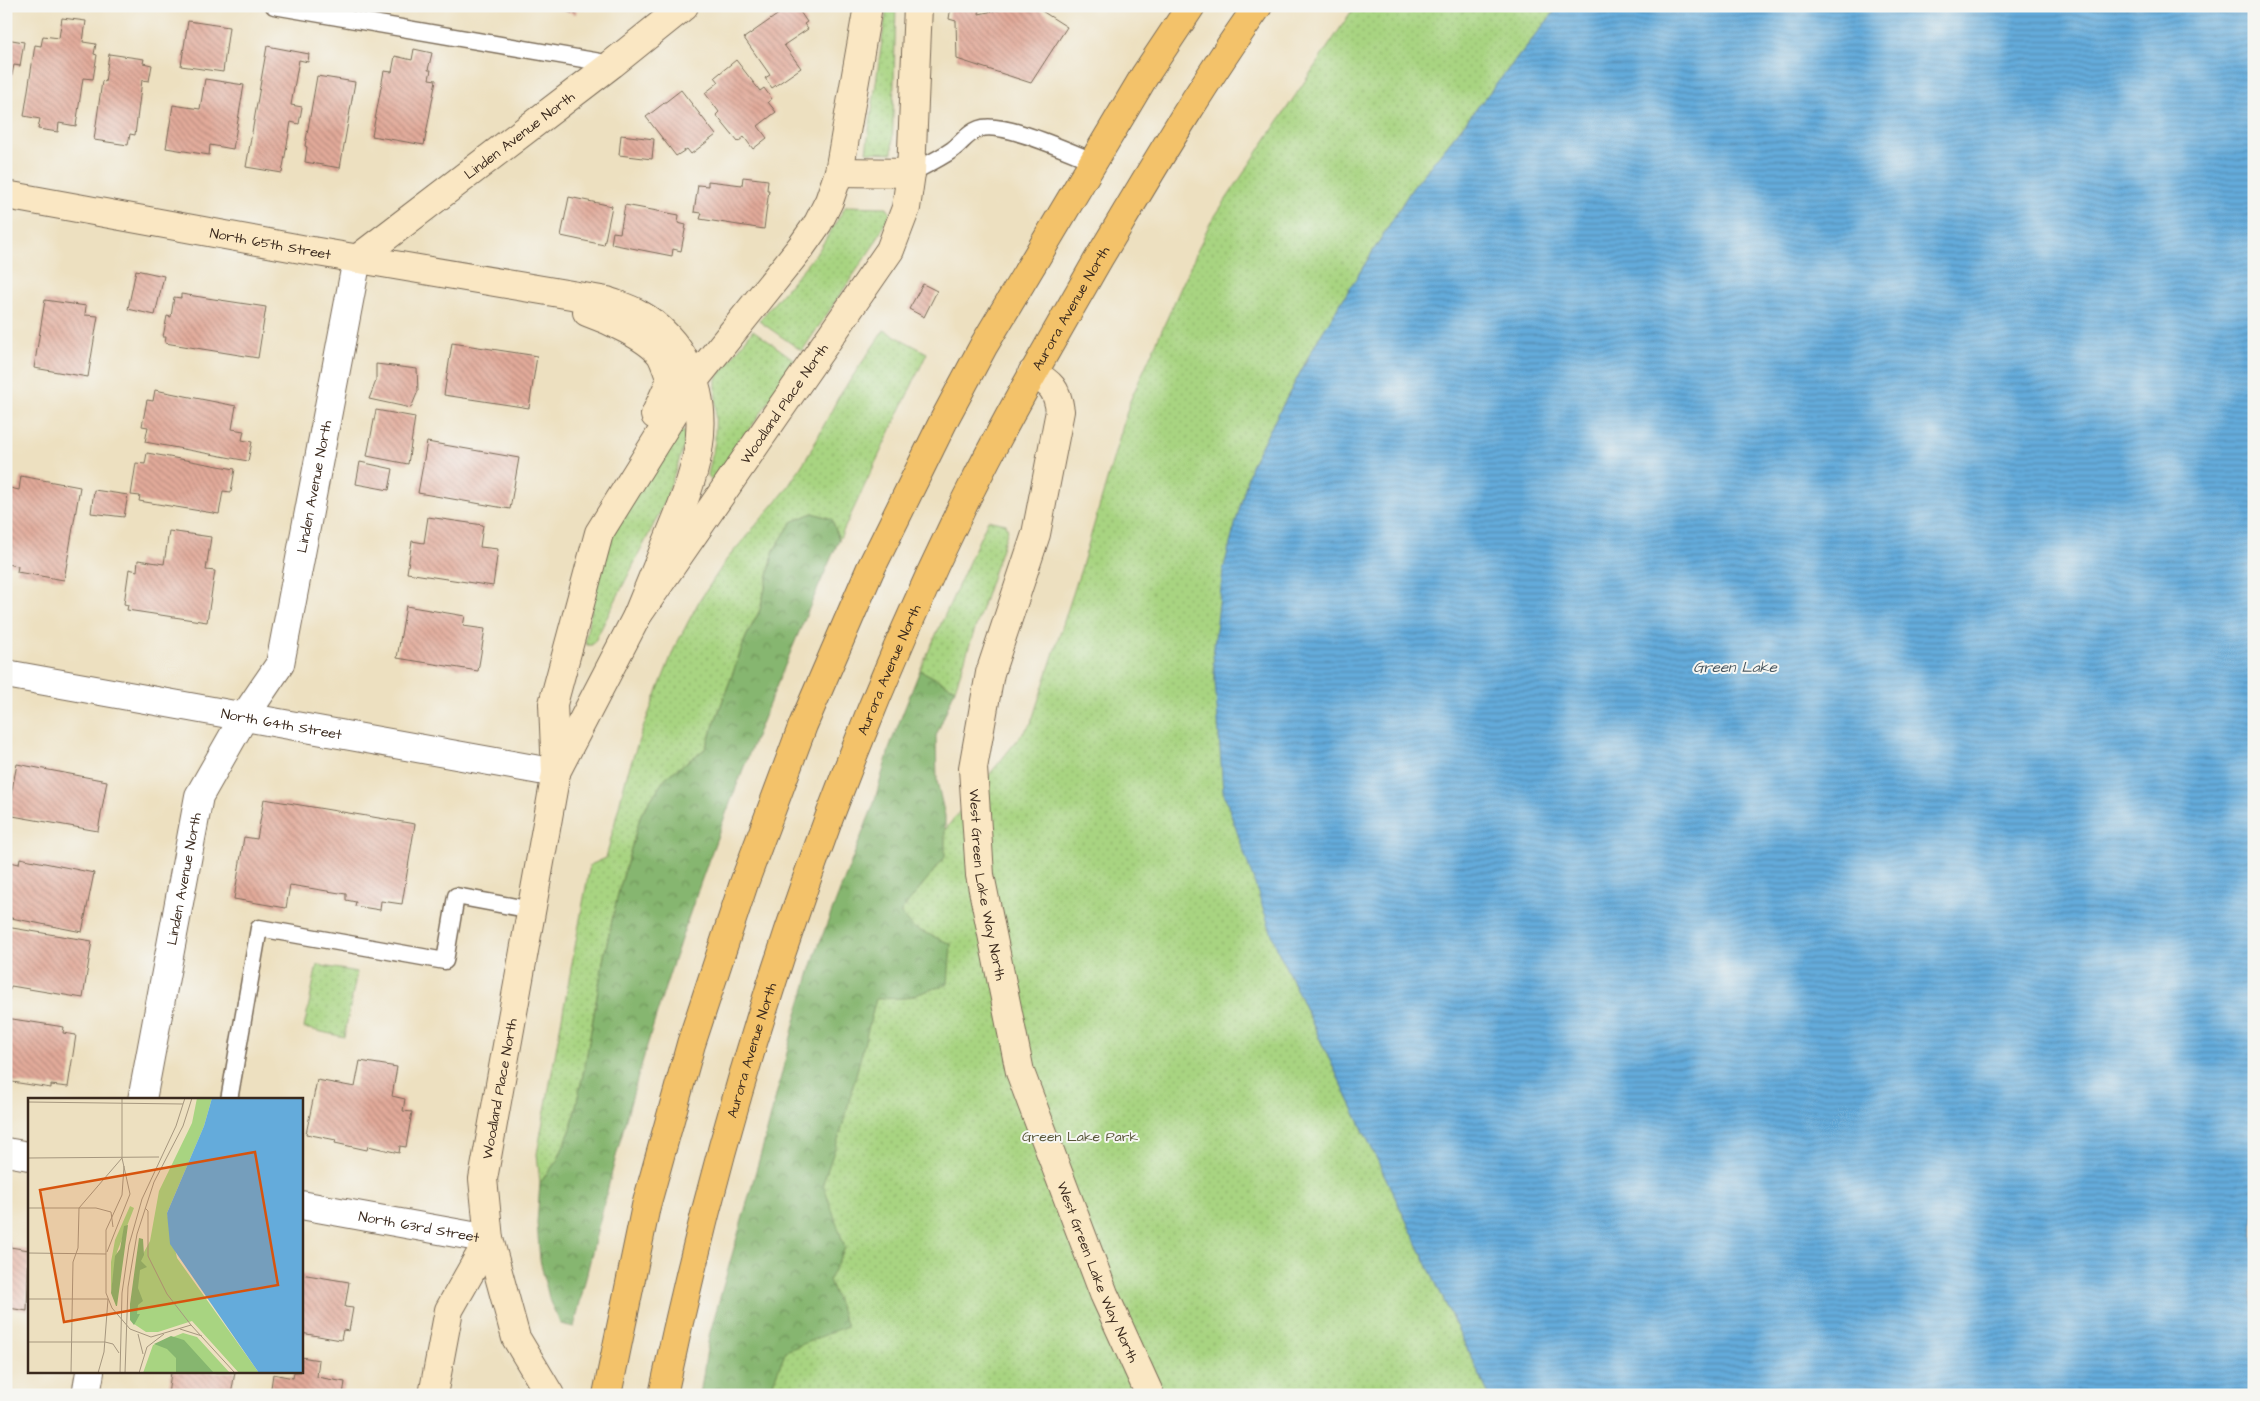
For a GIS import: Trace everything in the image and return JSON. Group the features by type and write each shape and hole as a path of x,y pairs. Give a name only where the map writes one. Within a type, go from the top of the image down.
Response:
{"highway":[{"path":"607,1395 646,1206 691,1044 744,883 803,725 870,570 945,418 1017,286 1145,75 1191,6"},
{"name":"Aurora Avenue North","path":"663,1395 684,1296 719,1159 758,1023 802,889 852,757 907,627 966,500 1032,373 1174,131 1258,6"}],"main road":[{"name":"Linden Avenue North","path":"357,259 612,64 684,6"},
{"name":"Woodland Place North","path":"489,1239 483,1179 556,774 553,704 598,533 695,379 801,248 818,223 829,201 839,172 868,6"},
{"name":"Woodland Place North","path":"556,774 637,616 890,250 906,208 911,173 918,6"},
{"path":"839,172 911,173"},
{"name":"North 65th Street","path":"6,195 357,259 607,301 639,314 666,334 681,352 695,379 700,398 702,428 690,487 637,616"},
{"path":"535,289 603,318 639,337 661,356 671,380 598,533"},
{"name":"West Green Lake Way North","path":"1032,373 1044,380 1058,395 1060,410 1036,534 990,673 973,768 980,875 1020,1072 1104,1294 1150,1395"},
{"path":"434,1395 449,1310 489,1239"},
{"name":"North 63rd Street","path":"489,1239 516,1338 550,1395"}],"street":[{"name":"Linden Avenue North","path":"142,1098 199,796 244,717 280,664 357,259"},
{"name":"North 64th Street","path":"6,674 556,774"},
{"path":"6,1152 28,1156"},
{"name":"North 63rd Street","path":"302,1205 489,1239"},
{"path":"86,1395 90,1374"}],"lane":[{"path":"274,6 612,64"},
{"path":"911,173 953,149 966,135 980,128 993,127 1013,132 1093,161"},
{"path":"229,1098 259,928 445,961 456,896 532,910"}],"green space":[{"path":"887,6 896,6 892,153 866,152"},
{"name":"Green Lake Park","path":"1355,6 1559,6 1411,190 1317,341 1251,465 1277,949 1489,1395 749,1395 868,925 1031,723 1082,566 1130,401 1209,225"},
{"path":"846,206 887,207 890,213 875,243 802,351 759,321 819,250"},
{"path":"753,330 796,361 717,478 711,480 708,475 715,442 716,379"},
{"path":"884,330 927,353 839,540 832,519 813,513 792,522 774,550 760,610 746,637 705,749 666,777 641,814 618,894 604,956 585,1065 571,1129 558,1159 540,1183 537,1154 590,865 606,858 626,778 643,728 674,649 698,603 727,559 786,490 809,454 838,398"},
{"path":"676,428 688,434 665,502 596,639 592,645 587,645 585,641 595,593 621,516 647,471"},
{"path":"813,513 832,519 839,540 755,739 704,874 680,942 628,1111 574,1327 561,1324 550,1302 540,1260 537,1223 540,1183 558,1159 571,1129 585,1065 604,956 618,894 641,814 666,777 705,749 746,637 760,610 774,550 792,522"},
{"path":"988,520 1006,524 1008,530 955,689 920,670"},
{"path":"920,670 955,689 936,736 937,781 945,816 945,857 900,913 914,928 951,944 948,984 906,998 876,999 842,1128 823,1183 845,1248 829,1280 847,1326 786,1351 768,1395 700,1395 709,1336 765,1139 795,1021 816,952 873,806 891,743"},
{"path":"317,965 357,972 344,1037 304,1028"}],"water":[{"name":"Green Lake","path":"1559,6 2254,6 2254,1395 1489,1395 1277,949 1223,791 1213,655 1223,570 1251,465 1317,341 1411,190"}],"building":[{"path":"547,6 577,6 576,14"},
{"path":"790,6 796,6 807,22 804,24 808,29 784,45 801,68 772,88 765,78 770,75 744,38"},
{"path":"951,6 980,6 979,14 1017,6 1034,6 1067,27 1031,83 957,59 956,21 949,19"},
{"path":"62,18 86,21 83,42 96,44 94,54 97,55 93,79 83,78 76,126 59,123 58,132 38,129 40,119 24,116 35,45 41,46 43,36 59,38"},
{"path":"188,21 229,27 223,72 181,66"},
{"path":"6,39 24,42 20,66 14,65 7,98"},
{"path":"267,46 309,54 308,62 299,60 291,105 302,107 299,124 291,122 282,173 246,167"},
{"path":"414,49 432,53 428,70 431,70 429,79 436,80 424,145 372,136 384,71 392,72 395,56 412,60"},
{"path":"109,54 144,59 143,63 152,65 149,81 142,80 135,135 130,134 128,145 94,140 102,81 105,82"},
{"path":"736,60 760,91 764,88 772,99 768,102 776,112 758,126 767,138 753,149 744,137 738,142 716,115 719,112 705,93 719,82 715,77"},
{"path":"317,76 355,82 340,168 305,162 307,147 305,146"},
{"path":"205,79 244,85 233,149 210,145 209,155 166,148 173,105 200,109"},
{"path":"681,90 716,135 691,154 687,149 676,156 646,117"},
{"path":"621,135 654,139 652,159 619,155"},
{"path":"743,177 768,180 767,190 769,190 764,229 700,219 702,213 694,212 698,185 708,186 708,181 742,185"},
{"path":"569,197 612,206 604,245 561,236"},
{"path":"625,205 679,215 678,223 686,225 681,251 673,249 672,256 611,244 613,232 620,233"},
{"path":"136,270 164,276 155,315 128,309"},
{"path":"923,284 937,291 924,317 909,309"},
{"path":"181,294 266,307 258,358 165,343 166,337 163,337 167,316 171,317 174,297 181,298"},
{"path":"45,300 86,306 85,315 98,316 88,377 34,368"},
{"path":"452,343 537,356 529,408 444,395"},
{"path":"376,364 417,369 418,391 411,408 369,399 376,381"},
{"path":"6,376 10,377 7,389 6,389"},
{"path":"155,390 236,406 232,429 244,431 242,440 252,442 248,461 145,442 148,427 142,426 147,400 153,401"},
{"path":"376,410 415,417 408,464 367,456"},
{"path":"427,442 519,458 510,509 418,493"},
{"path":"147,453 235,469 231,492 223,491 219,514 139,501 140,496 131,495 136,463 145,464"},
{"path":"360,462 393,469 389,490 356,484"},
{"path":"21,476 80,487 64,580 17,572 18,566 6,564 6,509 10,488 19,490"},
{"path":"94,490 128,495 124,517 91,513"},
{"path":"428,517 483,525 480,547 498,549 493,586 407,573 412,541 424,543"},
{"path":"169,531 211,537 206,570 215,571 207,622 127,610 128,605 124,604 129,569 137,571 138,560 164,564"},
{"path":"406,606 465,616 463,626 485,629 478,671 397,658"},
{"path":"17,764 107,781 98,831 7,815"},
{"path":"264,799 415,824 402,904 381,901 380,910 355,906 356,902 346,900 346,894 290,885 286,908 234,899 244,837 257,839"},
{"path":"20,858 94,873 82,932 6,917 6,861 19,864"},
{"path":"6,927 92,941 83,998 11,986 10,990 6,989"},
{"path":"6,1018 64,1027 63,1033 76,1035 68,1087 51,1085 51,1088 6,1081"},
{"path":"360,1061 397,1067 392,1096 405,1099 403,1111 412,1112 406,1147 400,1146 399,1153 368,1146 367,1150 335,1143 336,1140 306,1134 317,1080 355,1087"},
{"path":"6,1242 11,1243 10,1247 28,1250 28,1280 27,1311 9,1308 6,1312"},
{"path":"302,1274 349,1282 345,1307 353,1308 349,1331 343,1330 341,1340 302,1333"},
{"path":"302,1357 319,1360 317,1377 345,1382 343,1395 270,1395 273,1374 293,1378 294,1374 302,1374"},
{"path":"171,1374 235,1374 231,1395 168,1395"}]}
